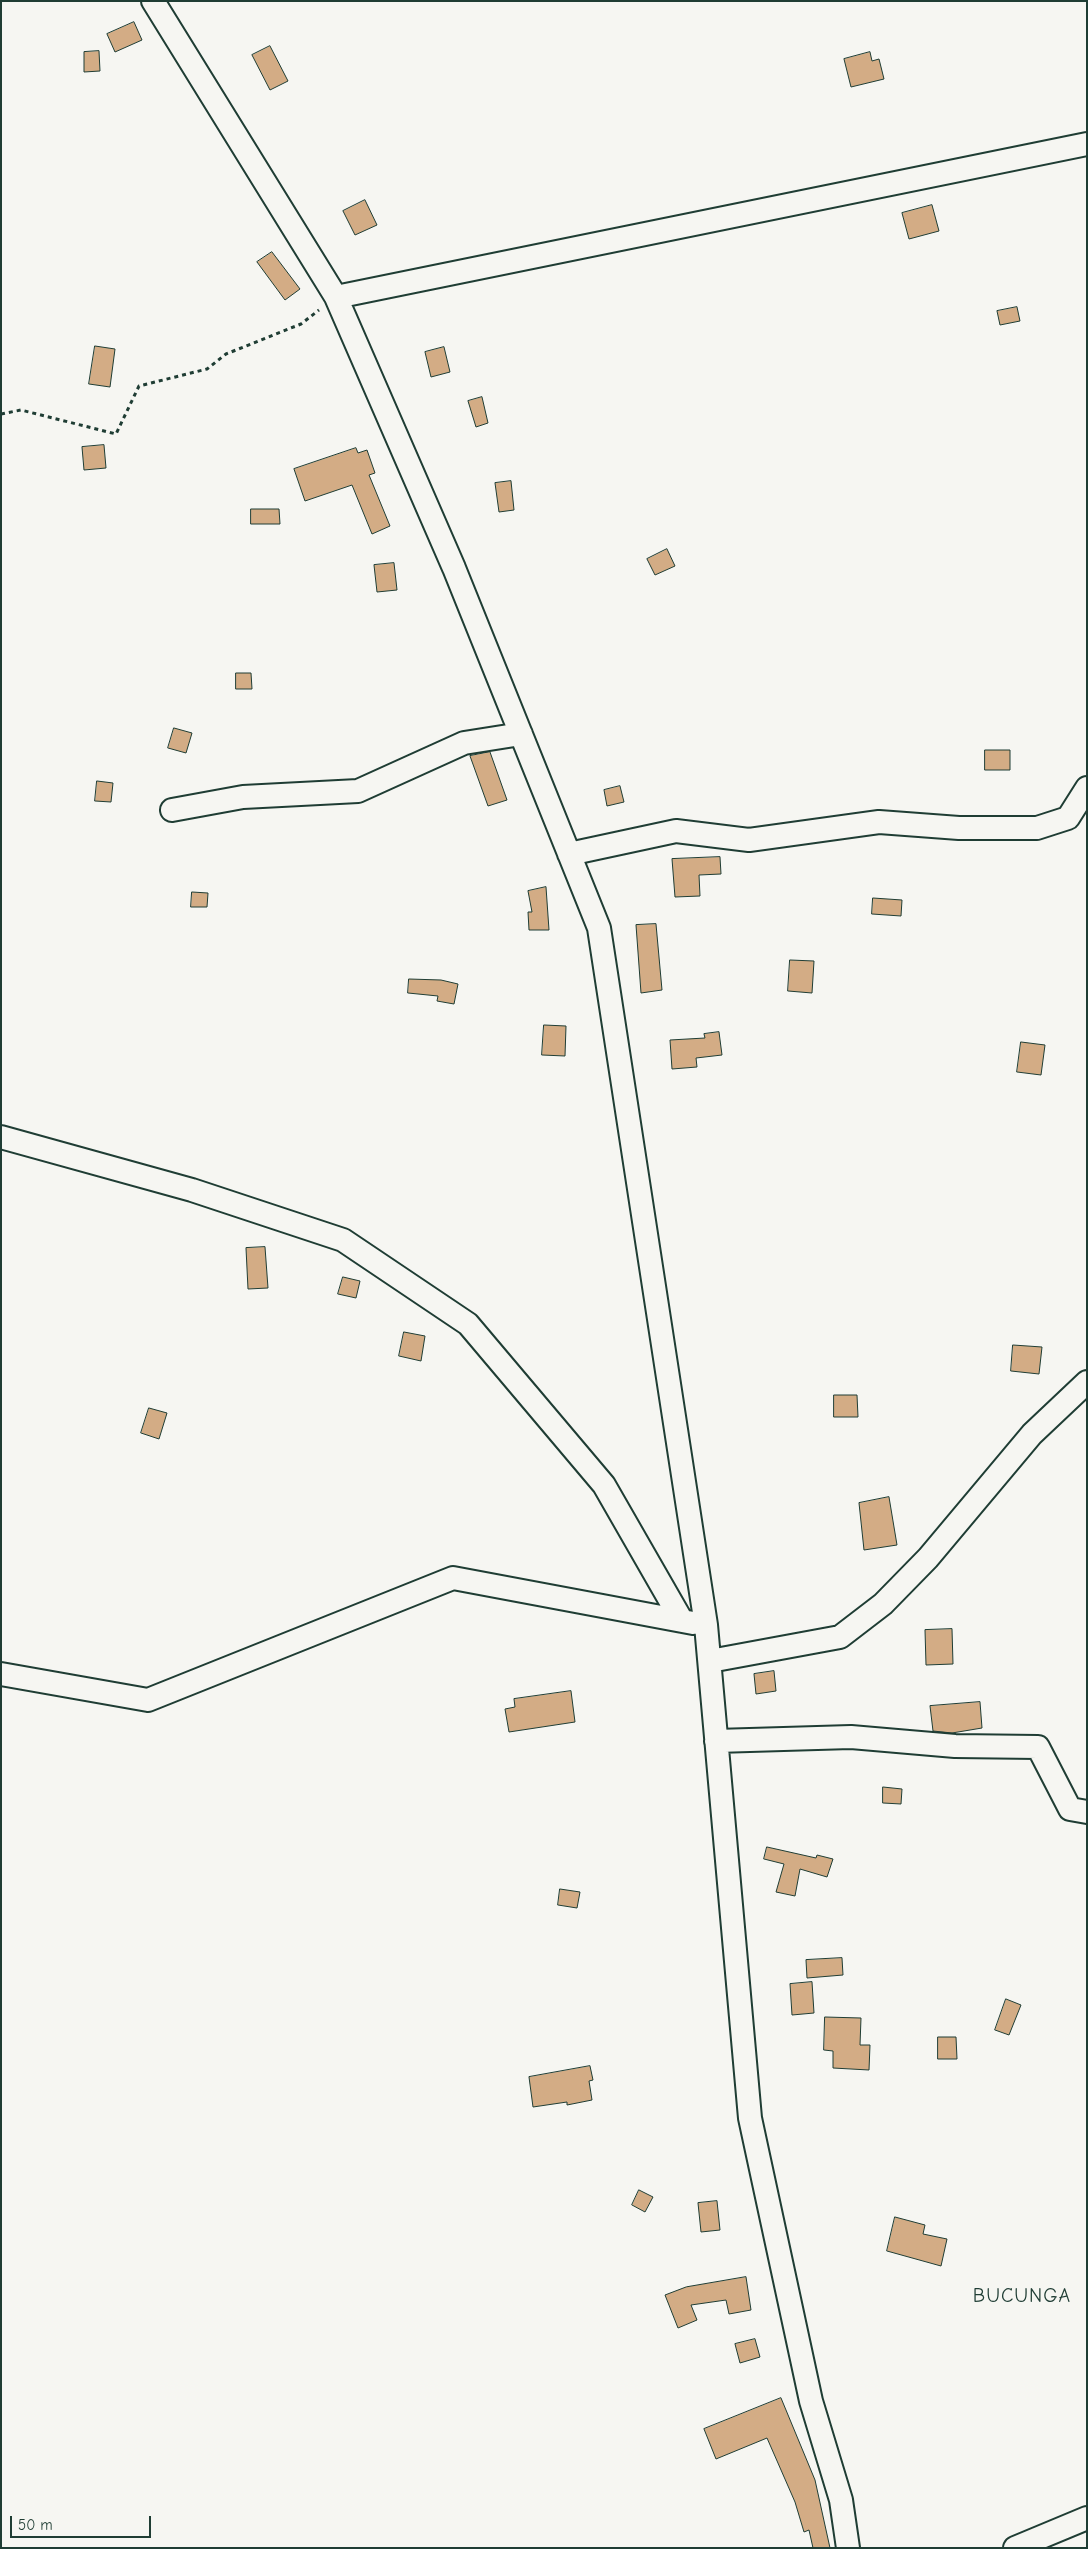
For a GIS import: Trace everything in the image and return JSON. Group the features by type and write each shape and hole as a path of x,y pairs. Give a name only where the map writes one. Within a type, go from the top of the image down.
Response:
{"street":[{"path":"153,1 336,297 454,568 599,928 706,1625 750,2118 811,2401 841,2500 848,2548"},
{"path":"336,297 1087,144"},
{"path":"172,810 243,797 358,791 464,743 521,734"},
{"path":"569,854 676,831 750,840 879,822 959,828 1037,828 1068,818 1087,788"},
{"path":"1,1137 192,1190 343,1240 468,1324 604,1485 682,1621"},
{"path":"710,1660 840,1637 883,1604 928,1558 1032,1434 1087,1382"},
{"path":"1,1674 148,1700 453,1578 706,1625"},
{"path":"716,1741 851,1737 955,1746 1038,1747 1070,1809 1087,1812"},
{"path":"1016,2548 1087,2518"}],"path":[{"path":"1,414 21,410 116,434 139,386 207,369 226,354 301,324 336,297"}],"building":[{"path":"134,22 142,40 115,52 107,34"},
{"path":"270,46 288,81 270,90 252,55"},
{"path":"99,51 100,71 84,72 84,52"},
{"path":"870,52 872,61 879,59 884,79 851,87 844,59"},
{"path":"365,200 377,225 355,235 343,211"},
{"path":"932,205 939,231 909,239 902,213"},
{"path":"272,252 300,289 285,300 257,262"},
{"path":"1017,307 1020,321 1000,325 997,311"},
{"path":"95,346 115,349 110,387 89,384"},
{"path":"444,347 450,372 431,377 425,352"},
{"path":"482,397 488,423 476,427 468,401"},
{"path":"104,445 106,468 84,470 82,447"},
{"path":"356,448 358,453 367,450 375,473 369,475 390,526 372,534 352,485 305,501 294,469"},
{"path":"511,481 514,510 499,512 495,483"},
{"path":"251,509 279,509 280,524 251,524"},
{"path":"667,549 675,566 655,575 647,559"},
{"path":"394,563 397,590 377,592 374,565"},
{"path":"236,673 251,673 252,689 236,689"},
{"path":"174,728 192,733 186,753 168,748"},
{"path":"985,750 1010,750 1010,770 985,770"},
{"path":"490,752 507,800 488,806 470,756"},
{"path":"97,781 113,783 111,802 95,801"},
{"path":"620,786 624,802 607,806 604,790"},
{"path":"720,857 721,874 699,875 700,896 675,897 672,859"},
{"path":"546,887 549,930 529,930 528,912 532,912 528,891"},
{"path":"192,892 208,893 207,907 191,907"},
{"path":"873,898 902,900 901,916 872,914"},
{"path":"656,924 662,990 641,993 636,925"},
{"path":"790,960 814,961 812,993 788,991"},
{"path":"409,979 441,980 458,984 454,1004 437,1001 438,996 408,993"},
{"path":"544,1025 566,1026 565,1056 542,1055"},
{"path":"719,1032 722,1055 696,1058 697,1067 672,1069 670,1040 705,1038 704,1034"},
{"path":"1021,1042 1045,1045 1041,1075 1017,1072"},
{"path":"265,1247 268,1288 248,1289 246,1248"},
{"path":"343,1277 360,1281 356,1298 338,1294"},
{"path":"404,1332 425,1336 421,1361 399,1356"},
{"path":"1013,1345 1042,1347 1039,1374 1011,1371"},
{"path":"834,1395 857,1395 858,1417 834,1417"},
{"path":"149,1408 167,1413 159,1439 141,1433"},
{"path":"889,1497 897,1545 864,1550 859,1503"},
{"path":"952,1629 953,1664 926,1665 925,1630"},
{"path":"774,1671 776,1691 756,1694 754,1674"},
{"path":"571,1691 575,1722 509,1732 505,1709 515,1707 514,1699"},
{"path":"980,1702 982,1728 952,1733 933,1731 930,1706"},
{"path":"883,1787 902,1789 901,1804 883,1803"},
{"path":"767,1847 816,1858 817,1855 833,1859 827,1877 800,1869 795,1896 776,1892 784,1864 764,1859"},
{"path":"560,1889 580,1892 577,1908 558,1905"},
{"path":"842,1958 843,1975 807,1978 806,1960"},
{"path":"812,1982 814,2013 792,2015 790,1984"},
{"path":"1006,1999 1021,2005 1009,2035 995,2030"},
{"path":"825,2017 861,2018 860,2045 870,2045 869,2070 833,2068 833,2051 824,2050"},
{"path":"938,2037 956,2037 957,2059 938,2059"},
{"path":"590,2066 593,2080 589,2081 592,2100 567,2105 567,2102 533,2107 529,2077"},
{"path":"639,2190 653,2197 645,2212 632,2205"},
{"path":"717,2201 720,2230 701,2232 698,2203"},
{"path":"895,2217 925,2225 923,2234 947,2239 941,2266 887,2251"},
{"path":"746,2277 751,2310 729,2314 726,2300 691,2305 697,2320 678,2328 665,2295 686,2287"},
{"path":"755,2339 760,2357 740,2363 735,2344"},
{"path":"781,2398 815,2480 830,2548 813,2548 809,2530 804,2532 795,2502 767,2438 716,2459 704,2429"}],"district":[{"name":"BUCUNGA","path":"1022,2296"}]}
